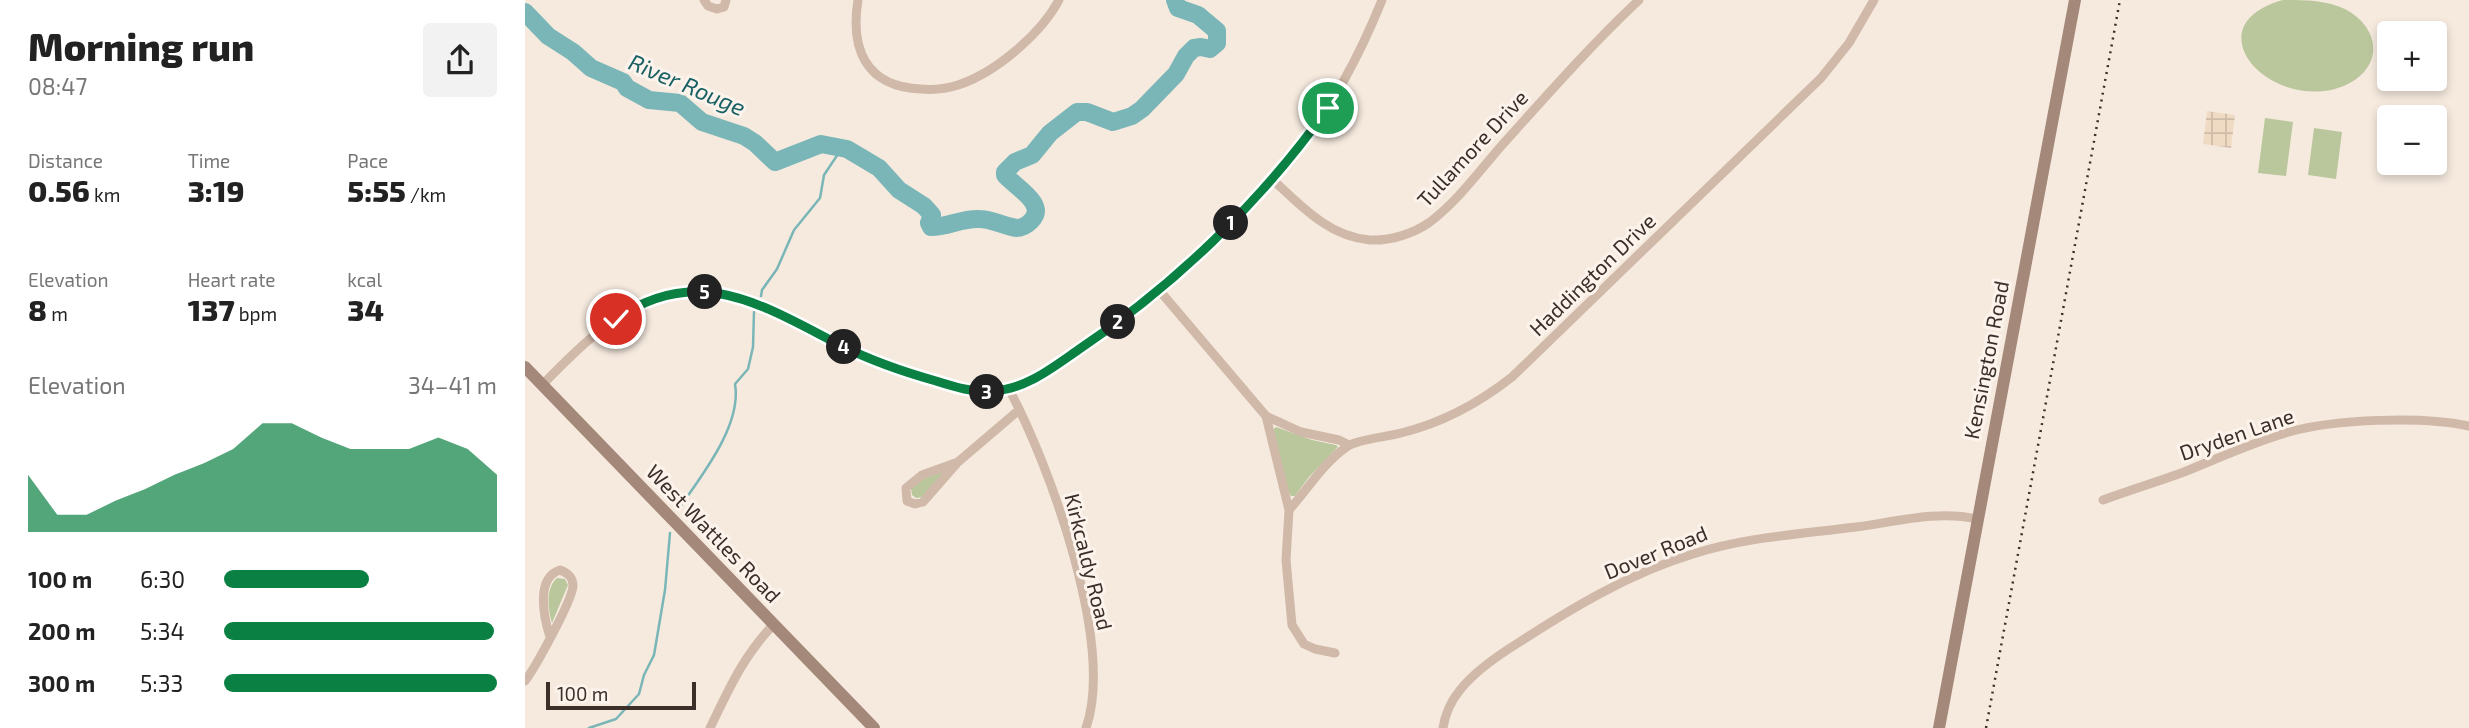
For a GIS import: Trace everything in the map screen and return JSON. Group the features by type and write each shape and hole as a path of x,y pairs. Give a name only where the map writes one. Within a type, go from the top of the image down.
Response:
{"street":[{"path":"704,0 708,6 717,9 724,7 726,0"},
{"path":"858,0 855,33 865,63 891,83 923,89 950,88 988,71 1032,34 1059,0"},
{"path":"542,384 580,348 624,314 659,297 696,292 733,295 751,300 855,352 922,377 974,391 1009,389 1028,382 1097,338 1159,290 1272,179 1328,108 1350,71 1382,0"},
{"name":"Tullamore Drive","path":"1272,179 1322,223 1345,235 1370,240 1386,239 1418,229 1430,222 1458,195 1583,55 1639,0"},
{"name":"Haddington Drive","path":"1349,445 1403,433 1438,420 1475,403 1512,377 1821,78 1849,43 1874,0"},
{"name":"Kensington Road","path":"1939,728 2075,0"},
{"path":"1159,290 1265,416 1289,510 1286,561 1292,625 1304,644 1335,653"},
{"name":"West Wattles Road","path":"525,367 874,728"},
{"name":"Kirkcaldy Road","path":"1009,389 1056,499 1081,589 1093,670 1092,699 1086,728"},
{"path":"958,461 914,480 906,488 907,501 915,504 923,502 958,461 1019,410"},
{"path":"1265,416 1301,432 1339,440 1349,445 1310,483 1289,510"},
{"name":"Dryden Lane","path":"2103,500 2163,480 2252,443 2291,431 2368,422 2433,421 2469,426"},
{"name":"Dover Road","path":"1443,728 1446,714 1460,690 1483,667 1588,600 1673,560 1728,544 1786,535 1933,517 1977,519"},
{"path":"525,681 540,659 550,638 572,591 572,578 560,570 548,577 544,589 546,626 550,638"},
{"path":"711,728 743,662 774,624"}],"green space":[{"path":"2283,0 2330,4 2345,9 2359,19 2368,29 2373,53 2362,74 2335,89 2308,91 2284,86 2264,75 2249,60 2242,43 2244,27 2257,11"},
{"path":"2265,118 2293,122 2286,176 2258,173"},
{"path":"2314,128 2342,132 2336,179 2308,175"},
{"path":"1276,427 1338,447 1295,496 1291,496 1287,485 1273,430"},
{"path":"945,471 923,497 916,498 912,495 911,488 916,482"},
{"path":"557,578 565,579 568,585 552,623 549,593"}],"shaded area":[{"path":"2207,111 2235,115 2231,148 2203,144"}],"waterway":[{"name":"River Rouge","path":"525,12 548,36 591,68 623,82 627,88 649,100 680,103 702,122 744,136 775,162 821,144 847,149 879,168 899,190 924,206 932,215 929,223 931,227 979,219 1017,228 1031,221 1036,208 1028,196 1005,175 1015,162 1032,155 1050,133 1077,112 1087,112 1113,122 1132,116 1176,74 1194,48 1210,49 1217,43 1217,31 1198,15 1178,8 1175,0"},
{"path":"761,296 762,290 777,269 794,230 820,198 824,175 842,148"},
{"path":"680,507 709,465 726,432 736,400 735,384 748,369 753,347 754,312"},
{"path":"589,728 616,719 639,694 644,675 654,655 665,590 670,533"}],"railway":[{"path":"1986,728 2120,0"}],"route":[{"path":"616,319 659,297 696,292 733,295 779,312 844,347 896,369 974,391 1009,389 1028,382 1055,366 1097,338 1159,290 1272,179 1328,108"}]}
